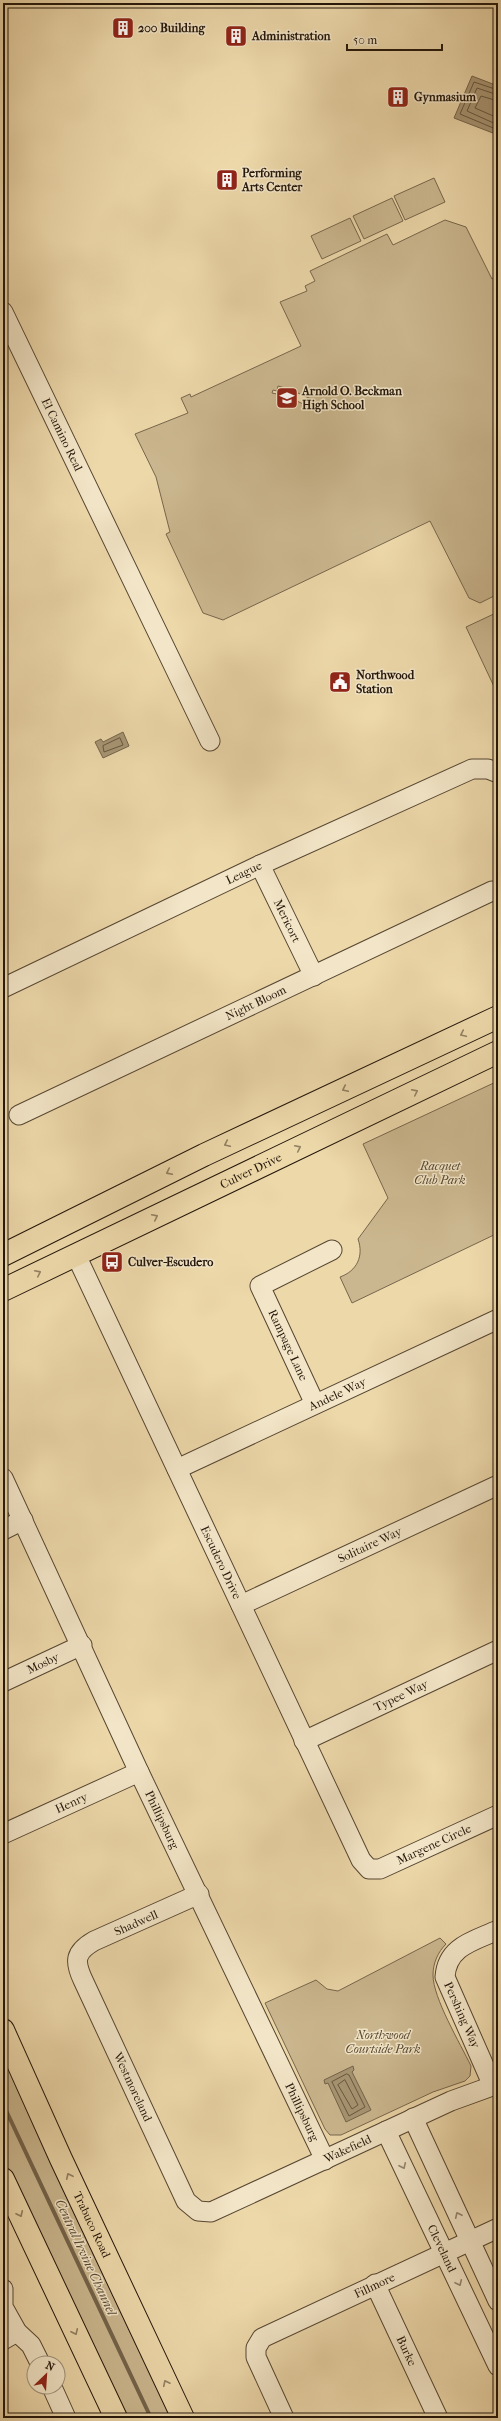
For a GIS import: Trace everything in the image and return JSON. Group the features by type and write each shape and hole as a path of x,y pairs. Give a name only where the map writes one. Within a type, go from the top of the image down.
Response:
{"main road":[{"path":"3,1255 204,1155 498,1017"},
{"name":"Culver Drive","path":"3,1290 498,1052"},
{"name":"Trabuco Road","path":"3,2030 64,2166 183,2418"},
{"path":"3,2179 116,2418"}],"street":[{"name":"El Camino Real","path":"3,312 120,558 210,741"},
{"name":"League","path":"3,988 260,865 472,769 493,771"},
{"name":"Mericort","path":"260,865 314,976"},
{"name":"Night Bloom","path":"19,1115 492,892"},
{"name":"Rampage Lane","path":"315,1404 260,1286 332,1250"},
{"name":"Escudero Drive","path":"76,1255 356,1850 369,1869"},
{"name":"Andele Way","path":"177,1469 498,1319"},
{"name":"Phillipsburg","path":"3,1478 82,1645 139,1772 200,1894 325,2160"},
{"name":"Solitaire Way","path":"241,1605 498,1485"},
{"path":"3,1530 23,1520"},
{"name":"Mosby","path":"3,1682 82,1645"},
{"name":"Typee Way","path":"304,1741 498,1650"},
{"name":"Henry","path":"3,1834 139,1772"},
{"name":"Margene Circle","path":"369,1869 380,1869 392,1865 498,1815"},
{"name":"Shadwell","path":"78,1957 83,1947 94,1941 200,1894"},
{"name":"Pershing Way","path":"496,2085 445,1977 446,1964 454,1952 498,1930"},
{"name":"Westmoreland","path":"78,1957 78,1968 83,1980 186,2201 198,2211"},
{"name":"Wakefield","path":"198,2211 211,2212 451,2101 496,2085"},
{"path":"413,2118 498,2301"},
{"name":"Cleveland","path":"386,2131 498,2366"},
{"name":"Fillmore","path":"284,2418 256,2357 256,2348 262,2338 272,2332 498,2228"},
{"name":"Burke","path":"375,2284 438,2418"},
{"path":"3,2290 3,2307 10,2336 31,2344 36,2355"},
{"path":"56,2395 66,2418"}],"green space":[{"path":"434,178 445,202 405,220 394,196"},
{"path":"392,198 403,221 364,239 353,216"},
{"path":"350,218 361,241 322,259 311,236"},
{"path":"445,220 466,227 492,279 498,276 498,594 480,603 469,598 430,521 223,620 203,613 166,534 170,532 156,477 135,434 188,413 181,398 190,394 191,397 301,346 280,302 307,291 305,286 315,281 310,271 387,234 393,245","holes":["278,386 292,390 291,394 296,396 298,393 311,399 309,404 312,406 311,408 287,396 272,393 273,390 277,391"]},
{"path":"498,612 498,695 466,627"},
{"name":"Racquet Club Park","path":"498,1081 498,1233 352,1303 340,1277 355,1267 358,1262 360,1251 358,1239 388,1198 363,1144"},
{"name":"Northwood Courtside Park","path":"440,1938 446,1944 438,1954 435,1962 433,1971 434,1985 442,2008 471,2066 470,2076 465,2081 433,2092 341,2135 330,2135 325,2129 265,2003 316,1980 327,1989 338,1991"},
{"path":"3,2053 174,2418 127,2418 120,2409 3,2159"}],"water":[{"path":"472,76 498,86 498,135 454,118"},
{"path":"123,732 129,746 103,758 95,742 101,739 103,742"},
{"path":"353,2066 354,2070 352,2072 371,2110 346,2122 328,2083 325,2084 324,2080"}],"waterway":[{"name":"Central Irvine Channel","path":"3,2104 151,2418"}],"place":[{"name":"200 Building","path":"123,28"},
{"name":"Administration","path":"236,36"},
{"name":"Gynmasium","path":"398,97"},
{"name":"Performing Arts Center","path":"227,180"},
{"name":"Arnold O. Beckman High School","path":"287,398"},
{"name":"Northwood Station","path":"340,682"},
{"name":"Culver-Escudero","path":"112,1262"}]}
